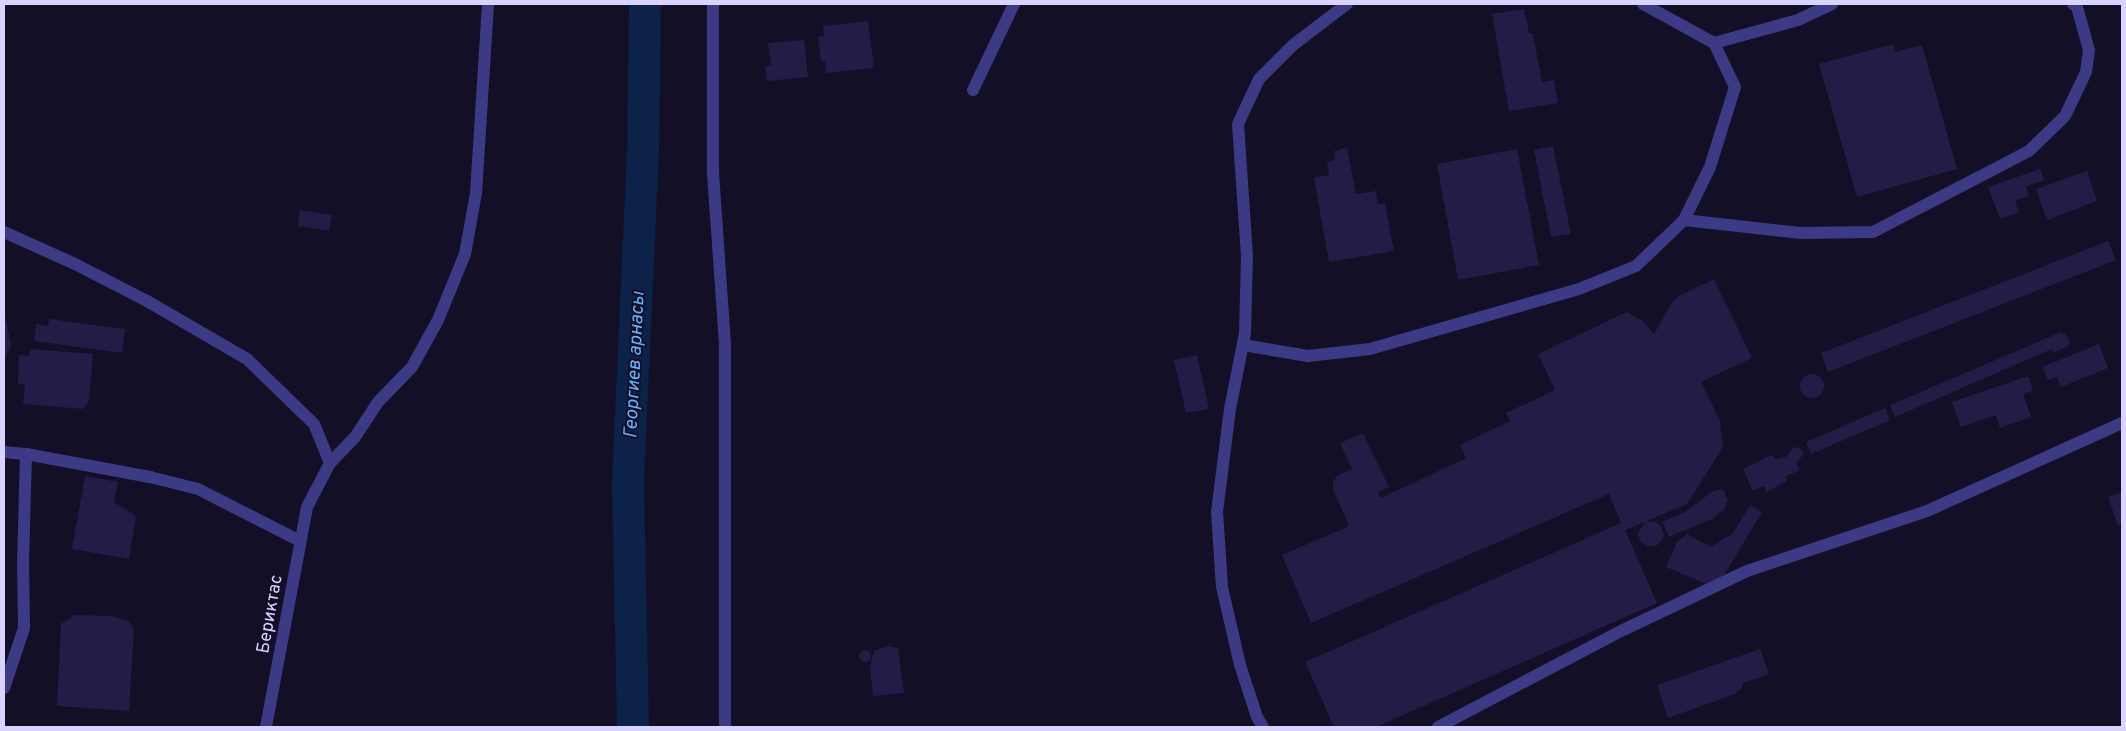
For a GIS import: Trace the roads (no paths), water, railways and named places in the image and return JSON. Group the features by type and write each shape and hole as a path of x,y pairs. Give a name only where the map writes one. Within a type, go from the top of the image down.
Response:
{"street":[{"name":"Бериктас","path":"266,727 307,507 330,462 355,438 378,402 412,366 438,320 465,254 476,193 488,4"},
{"path":"714,4 713,173 725,344 725,727"},
{"path":"973,90 1014,4"},
{"path":"1263,727 1257,717 1240,665 1222,587 1217,512 1230,409 1243,345 1247,256 1238,124 1260,79 1293,45 1347,4"},
{"path":"1243,345 1308,356 1370,349 1579,290 1636,266 1684,220 1710,167 1735,87 1714,43 1643,4"},
{"path":"1714,43 1798,20 1832,4"},
{"path":"1684,220 1801,233 1873,232 2029,151 2065,116 2086,72 2089,50 2077,7 2073,4"},
{"path":"4,232 74,264 147,301 247,359 314,424 330,462"},
{"path":"1438,727 1621,631 1747,571 1927,511 2122,424"},
{"path":"4,452 26,454 150,477 198,489 300,541"},
{"path":"4,688 24,628 23,564 26,454"}],"waterway":[{"name":"Георгиев арнасы","path":"633,727 628,482 643,151 645,4"}]}
